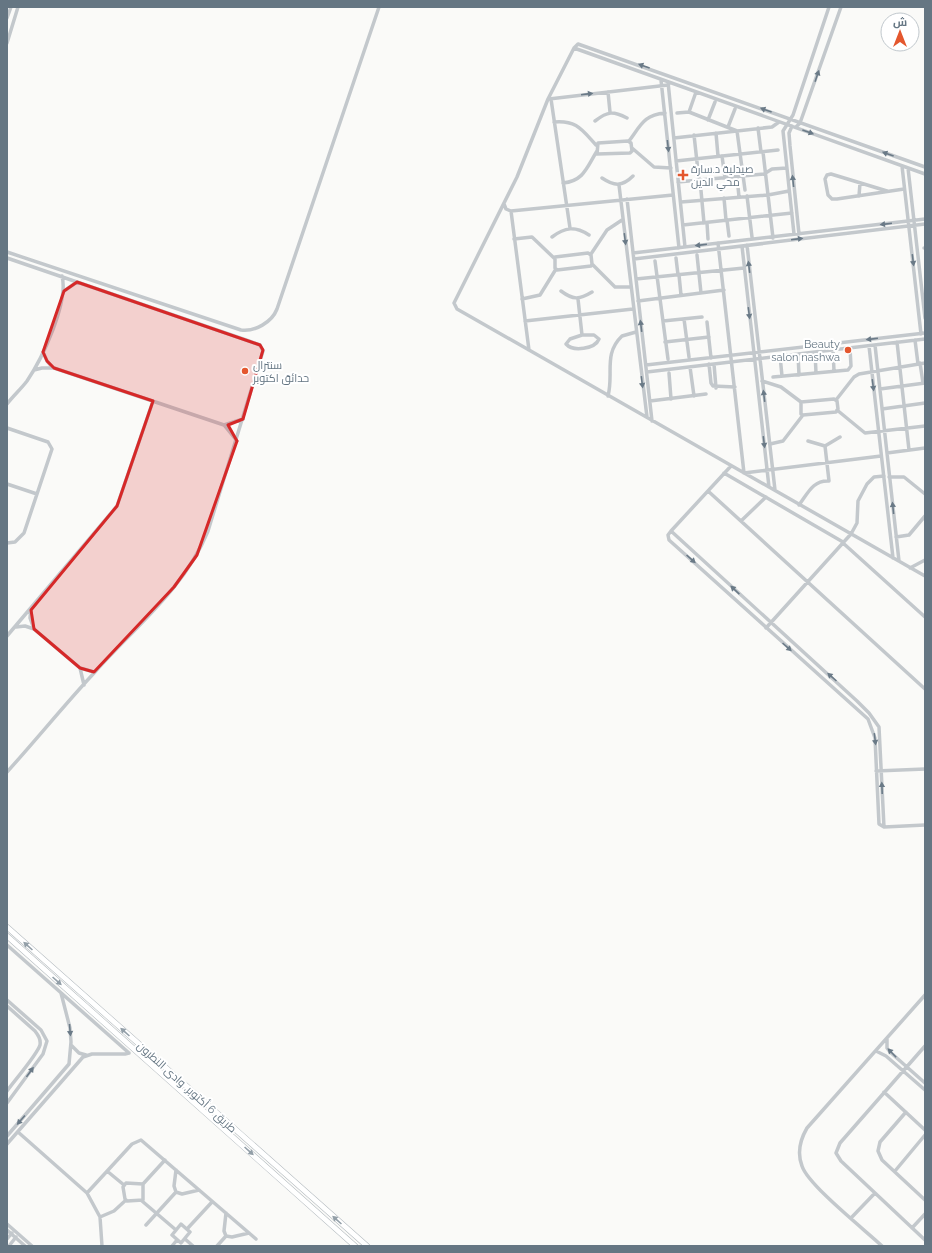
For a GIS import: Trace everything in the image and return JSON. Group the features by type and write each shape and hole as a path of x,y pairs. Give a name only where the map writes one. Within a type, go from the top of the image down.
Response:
{"street":[{"path":"7,18 11,7"},
{"path":"7,44 18,7"},
{"path":"7,252 241,330 252,329 270,320 278,309 379,7"},
{"path":"794,234 783,131 791,119 795,109 829,7"},
{"path":"799,234 789,133 800,123 841,7"},
{"path":"925,167 582,44 578,44 574,48 504,204 454,305 457,309 608,396 925,576"},
{"path":"574,48 925,174"},
{"path":"661,80 679,248"},
{"path":"550,99 662,86 668,83"},
{"path":"668,83 685,247"},
{"path":"608,92 610,112"},
{"path":"689,112 696,92"},
{"path":"728,104 730,98"},
{"path":"550,99 570,228"},
{"path":"708,120 715,102"},
{"path":"728,127 735,109"},
{"path":"795,109 799,112 804,112"},
{"path":"595,121 602,115 610,112 618,113 627,118"},
{"path":"677,113 689,112 737,131"},
{"path":"596,145 598,143 629,140 646,118 651,115 665,113"},
{"path":"554,122 567,121 576,124 596,145 599,155 629,153 632,148"},
{"path":"674,138 772,127 779,122"},
{"path":"666,129 673,128"},
{"path":"758,128 766,173 773,242"},
{"path":"737,131 745,190"},
{"path":"716,133 725,178"},
{"path":"694,135 708,239"},
{"path":"629,140 632,148 654,168 671,168"},
{"path":"860,151 862,145"},
{"path":"784,149 790,149"},
{"path":"676,160 778,150"},
{"path":"563,183 572,182 579,179 597,151"},
{"path":"646,365 923,334 902,166"},
{"path":"678,182 736,177 766,173 772,169 787,168"},
{"path":"908,168 920,275 924,292 925,318"},
{"path":"887,191 832,174 827,175 825,179 828,195 830,198 834,199 904,189"},
{"path":"602,178 610,184 619,185 626,182 633,176"},
{"path":"736,177 739,197"},
{"path":"859,196 860,183"},
{"path":"619,185 646,417"},
{"path":"680,202 768,195 789,191"},
{"path":"504,204 506,209 511,211 673,195"},
{"path":"747,196 752,237"},
{"path":"724,198 729,236"},
{"path":"627,199 652,421"},
{"path":"511,211 529,350"},
{"path":"683,225 792,213"},
{"path":"633,253 925,219"},
{"path":"622,220 607,230 590,254 592,264 616,287 637,286"},
{"path":"634,259 925,224"},
{"path":"552,237 563,229 570,228 577,229 589,235"},
{"path":"848,228 849,233"},
{"path":"514,239 532,237 554,258 556,269 540,295 522,299"},
{"path":"718,243 744,473"},
{"path":"747,245 775,490"},
{"path":"742,246 769,487"},
{"path":"652,251 653,257"},
{"path":"554,258 590,254"},
{"path":"697,255 701,293"},
{"path":"7,258 177,315 261,346 262,353 237,441 208,531 197,555 174,587 94,672 7,772"},
{"path":"676,258 681,295"},
{"path":"656,261 668,359"},
{"path":"556,269 590,266 592,264"},
{"path":"636,279 744,268"},
{"path":"915,278 925,273"},
{"path":"7,404 34,370 50,338 64,291 62,276"},
{"path":"64,291 77,282"},
{"path":"638,301 724,290"},
{"path":"561,291 569,297 578,299 592,292"},
{"path":"578,299 582,335"},
{"path":"525,321 633,309"},
{"path":"663,321 702,317"},
{"path":"684,319 690,357"},
{"path":"707,322 711,358"},
{"path":"608,396 611,378 609,365 610,355 622,336 636,332"},
{"path":"582,335 594,335 599,338 595,344 584,348 571,348 566,344 570,339 582,335"},
{"path":"665,342 709,337"},
{"path":"890,337 891,343"},
{"path":"647,372 925,339"},
{"path":"880,388 924,383 915,340"},
{"path":"897,342 898,367 909,450"},
{"path":"823,345 824,351"},
{"path":"875,345 899,561"},
{"path":"868,346 893,558"},
{"path":"773,377 846,370 850,367 850,348"},
{"path":"638,351 644,350"},
{"path":"833,350 834,371"},
{"path":"43,352 47,361 54,368"},
{"path":"814,352 816,373"},
{"path":"798,354 799,374"},
{"path":"780,356 782,376"},
{"path":"925,363 871,370 854,377 836,400 837,410 862,431 868,433 925,426"},
{"path":"710,364 711,383 716,388 734,387"},
{"path":"714,364 716,388"},
{"path":"690,367 694,396"},
{"path":"34,370 54,368 224,425 230,430 237,441"},
{"path":"669,373 671,399"},
{"path":"762,381 781,387 801,402 836,400"},
{"path":"650,402 706,394"},
{"path":"7,636 117,506 153,401"},
{"path":"801,402 800,413 803,415"},
{"path":"882,409 925,404 925,408"},
{"path":"770,444 783,441 803,415 837,410"},
{"path":"877,417 883,416"},
{"path":"224,425 243,419"},
{"path":"762,420 767,419"},
{"path":"7,428 44,440 51,445 52,449 20,538 15,542 7,543"},
{"path":"808,441 825,446 840,437"},
{"path":"799,505 813,485 823,480 829,480 825,446"},
{"path":"887,453 925,448"},
{"path":"744,473 881,456"},
{"path":"731,466 671,531 668,535 669,540 868,719 875,738 878,822 884,827 925,825"},
{"path":"724,473 843,542 925,616"},
{"path":"766,628 851,534 857,523 858,501 867,484 874,477 884,476"},
{"path":"889,476 904,477 925,494"},
{"path":"7,484 37,494"},
{"path":"708,491 925,689"},
{"path":"741,521 766,497"},
{"path":"896,537 909,536 925,516"},
{"path":"890,528 895,528"},
{"path":"671,531 857,701 875,720 880,736 884,827"},
{"path":"910,568 925,560"},
{"path":"32,606 30,618 34,629"},
{"path":"16,627 25,626 34,629 80,668 94,672"},
{"path":"80,668 84,685"},
{"path":"876,771 925,769"},
{"name":"طريق 6 أكتوبر, وادى النطرون","path":"7,927 367,1246"},
{"name":"طريق 6 أكتوبر, وادى النطرون","path":"7,936 355,1246"},
{"path":"7,945 129,1053 86,1055 79,1053 71,1044"},
{"path":"7,1136 58,1078 70,1061 71,1044 69,1019 61,993"},
{"path":"882,1246 807,1176 799,1157 799,1147 807,1128 925,996"},
{"path":"7,1000 41,1030 47,1041 43,1054 7,1103"},
{"path":"7,1006 35,1030 40,1041 36,1052 7,1091"},
{"path":"886,1039 890,1052 925,1083"},
{"path":"925,1046 840,1143 836,1153 841,1161 925,1240"},
{"path":"876,1051 886,1056 925,1090"},
{"path":"7,1144 86,1055"},
{"path":"65,1069 69,1073"},
{"path":"58,1078 62,1082"},
{"path":"45,1092 49,1096"},
{"path":"884,1092 925,1130"},
{"path":"40,1098 44,1102"},
{"path":"906,1112 878,1146 879,1156 925,1200"},
{"path":"18,1132 87,1193 100,1218 102,1246"},
{"path":"895,1171 925,1135"},
{"path":"87,1193 132,1144 138,1140 144,1142 256,1239"},
{"path":"142,1201 143,1184 165,1160"},
{"path":"176,1170 174,1186 176,1192"},
{"path":"107,1171 124,1185"},
{"path":"124,1185 133,1183 143,1184"},
{"path":"124,1185 124,1198 126,1200"},
{"path":"176,1192 182,1194 199,1190"},
{"path":"146,1225 176,1192"},
{"path":"851,1218 875,1193"},
{"path":"100,1218 114,1211 126,1200 142,1201 176,1230"},
{"path":"187,1229 212,1202"},
{"path":"226,1213 224,1230 226,1236"},
{"path":"912,1228 925,1214"},
{"path":"7,1224 24,1246"},
{"path":"181,1224 187,1229 190,1232 181,1243 172,1235 181,1224"},
{"path":"7,1230 13,1232"},
{"path":"7,1239 13,1232"},
{"path":"226,1236 232,1237 249,1233"},
{"path":"8,1246 17,1236"},
{"path":"17,1236 32,1246"},
{"path":"217,1246 226,1236"},
{"path":"184,1239 193,1246"},
{"path":"172,1246 177,1240"}],"highlighted area":[{"path":"77,282 177,315 260,345 263,350 243,419 228,425 237,441 197,555 174,587 138,627 94,672 88,671 80,668 34,629 31,610 117,506 153,401 54,368 47,361 43,352 64,291 71,285"}],"place":[{"name":"صيدلية د.سارة محي الدين","path":"683,175"},
{"name":"Beauty salon nashwa","path":"848,350"},
{"name":"سنترال حدائق اكتوبر","path":"245,371"}]}
